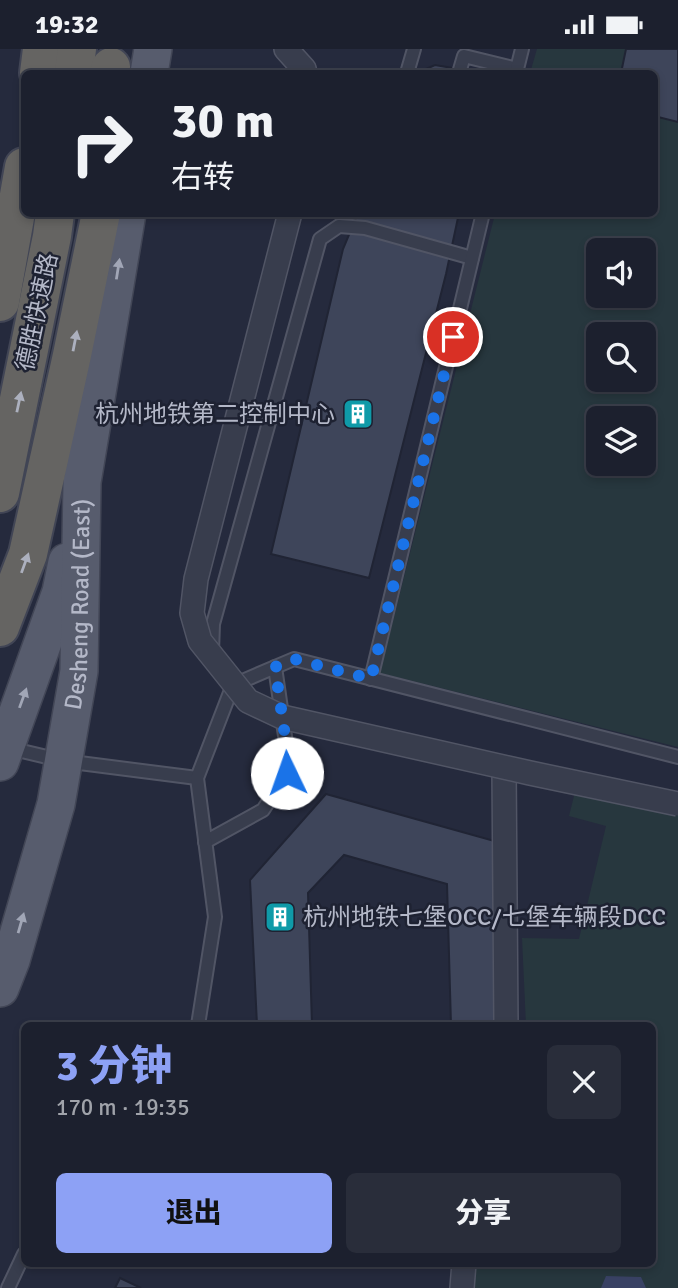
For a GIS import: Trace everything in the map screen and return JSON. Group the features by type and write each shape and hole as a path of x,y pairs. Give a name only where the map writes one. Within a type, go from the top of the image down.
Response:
{"highway":[{"path":"30,49 30,70"},
{"path":"39,70 42,49"},
{"path":"74,70 77,49"},
{"name":"德胜快速路","path":"0,302 21,184"},
{"path":"0,627 28,554 100,217"},
{"name":"德胜快速路","path":"0,493 56,221"}],"main road":[{"path":"150,70 153,49"},
{"name":"Desheng Road (East)","path":"0,988 11,960 57,804 79,671 82,482 126,217"},
{"path":"3,755 61,592 82,482"}],"street":[{"path":"286,49 304,70"},
{"path":"289,217 196,579 192,613 200,641 248,701 282,716 504,768 678,803"},
{"path":"504,768 506,1022"},
{"path":"462,1288 464,1267"}],"lane":[{"path":"408,70 414,49"},
{"path":"517,70 522,49"},
{"path":"460,70 464,56 513,70"},
{"path":"365,228 368,217"},
{"path":"371,679 482,217"},
{"path":"233,685 212,668 213,624 320,239 340,226 365,228 472,258"},
{"path":"198,1022 215,917 197,778 233,685 294,659 678,757"},
{"path":"205,842 262,810 287,773 286,743 275,667"},
{"path":"3,755 197,778"},
{"path":"8,1288 21,1260"}],"shaded area":[{"path":"537,49 678,49 678,747 380,673 494,217 658,217 658,70 531,70"},
{"path":"578,780 678,807 678,1288 469,1288 469,1267 656,1267 656,1022 526,1022 522,938 579,939 606,826 569,816"}],"water":[{"path":"606,1276 641,1277 646,1288 601,1288"}],"building":[{"path":"626,49 678,49 678,122 658,117 658,70 622,70"},
{"path":"435,65 464,70 424,70"},
{"name":"杭州地铁第二控制中心","path":"356,217 458,217 369,578 271,554 343,249"},
{"name":"杭州地铁七堡OCC/七堡车辆段DCC","path":"326,794 498,842 504,1022 451,1022 447,884 344,855 308,893 312,1022 257,1022 250,880"},
{"path":"120,1278 141,1288 115,1288"}],"place":[{"name":"杭州地铁第二控制中心","path":"358,414"},
{"name":"杭州地铁七堡OCC/七堡车辆段DCC","path":"280,917"}],"route":[{"path":"287,773 286,743 275,667 294,659 371,679 453,337"}]}
